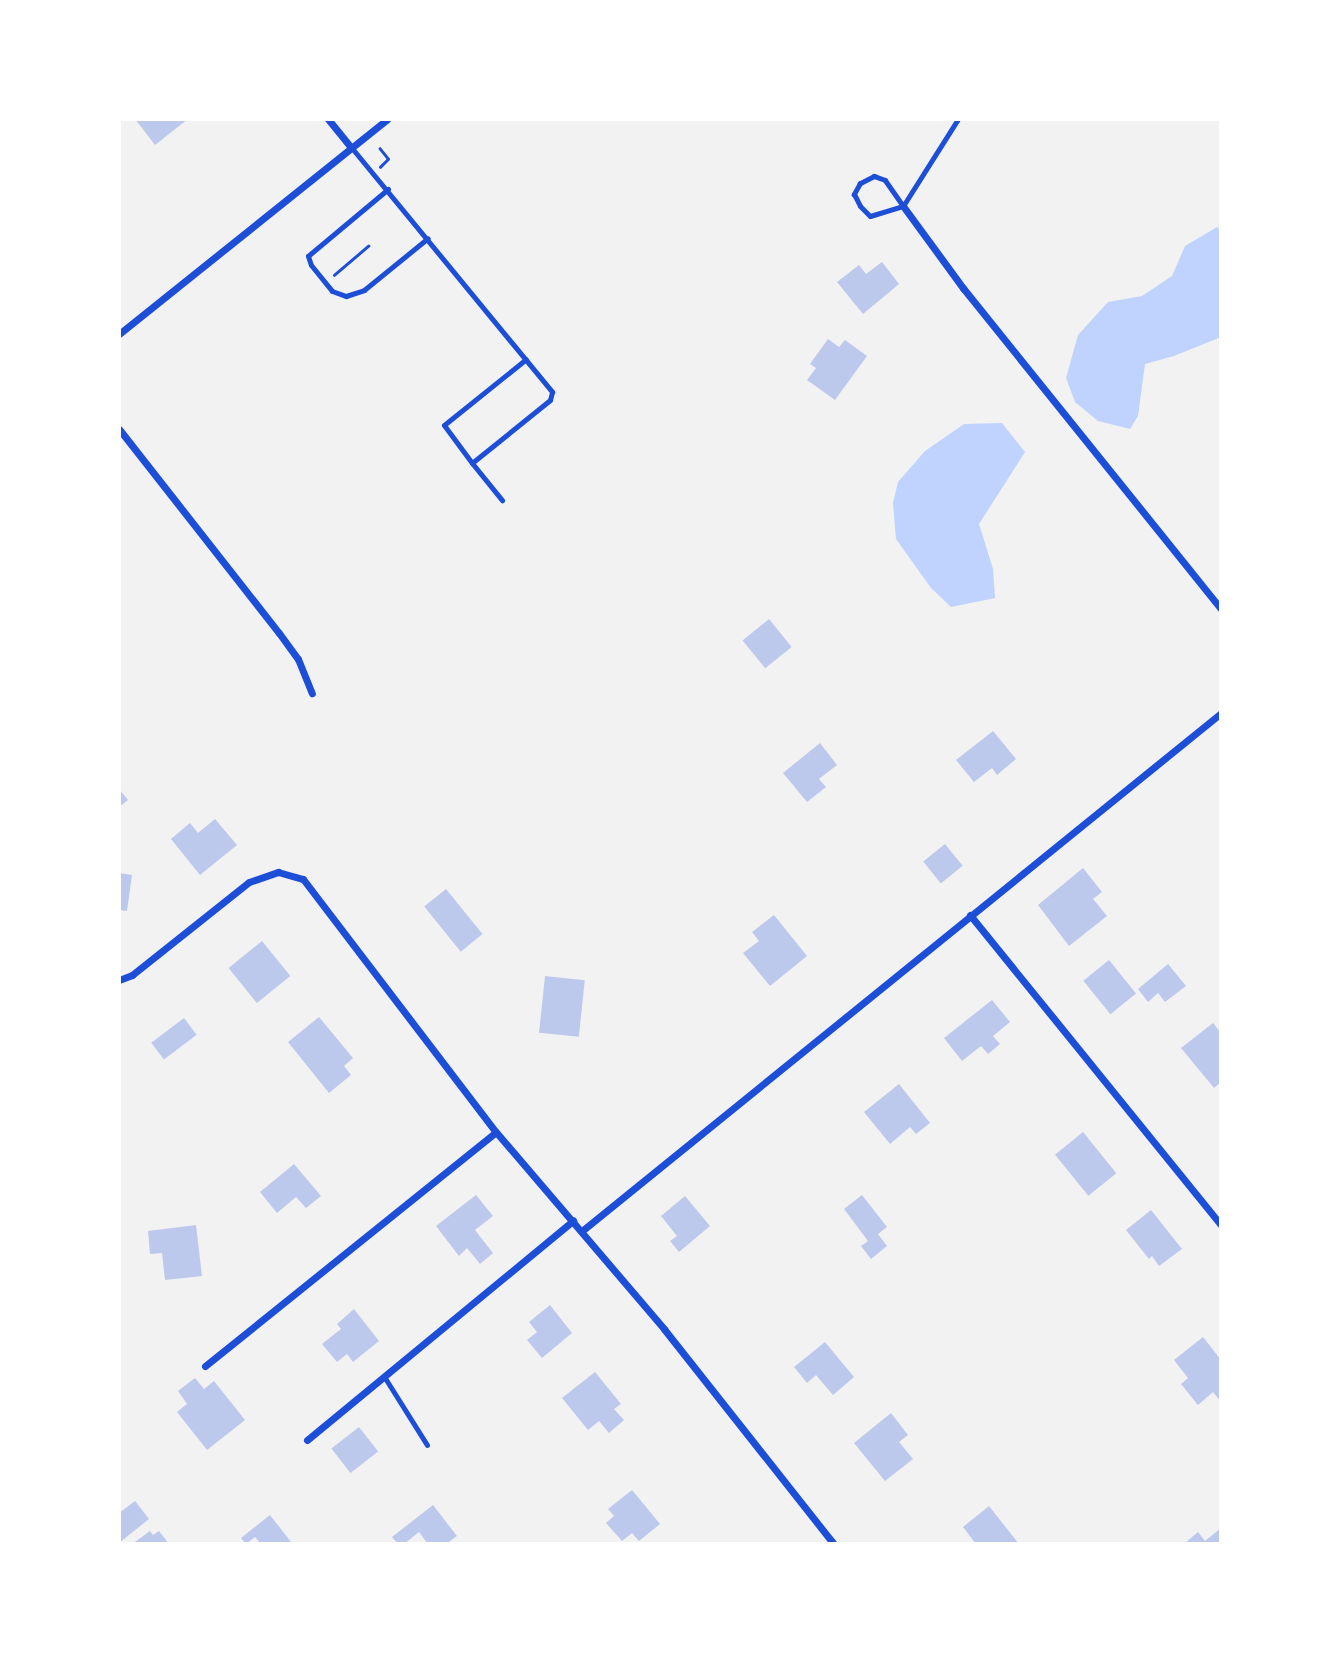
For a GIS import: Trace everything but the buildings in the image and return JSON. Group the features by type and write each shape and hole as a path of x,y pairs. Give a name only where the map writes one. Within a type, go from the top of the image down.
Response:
{"street":[{"path":"328,119 351,146"},
{"path":"119,334 387,119"},
{"path":"902,206 963,288 1221,609"},
{"path":"119,429 285,642 306,675 312,693"},
{"path":"583,1230 1221,713"},
{"path":"119,980 132,975 248,882 278,872 303,879 496,1132 583,1230 834,1544"},
{"path":"970,915 1221,1225"},
{"path":"205,1366 496,1132"},
{"path":"307,1440 573,1221"}],"lane":[{"path":"902,206 885,180 874,176 860,183 854,194 860,206 870,215 902,206 958,119"},
{"path":"351,146 550,389 550,400 472,463"},
{"path":"388,189 308,256 311,265 332,291 351,295 364,290 428,238"},
{"path":"502,500 444,425 526,359"},
{"path":"385,1378 427,1445"}],"path":[{"path":"380,149 388,159 379,166 387,176"},
{"path":"339,283 333,275 368,246"}],"water":[{"path":"1217,227 1221,231 1221,337 1174,356 1145,364 1138,416 1130,429 1098,421 1075,402 1066,378 1078,335 1108,302 1142,296 1172,276 1185,246"},
{"path":"1002,423 1025,452 979,524 993,569 995,598 951,607 931,588 896,539 893,503 898,482 925,451 964,424"}]}
